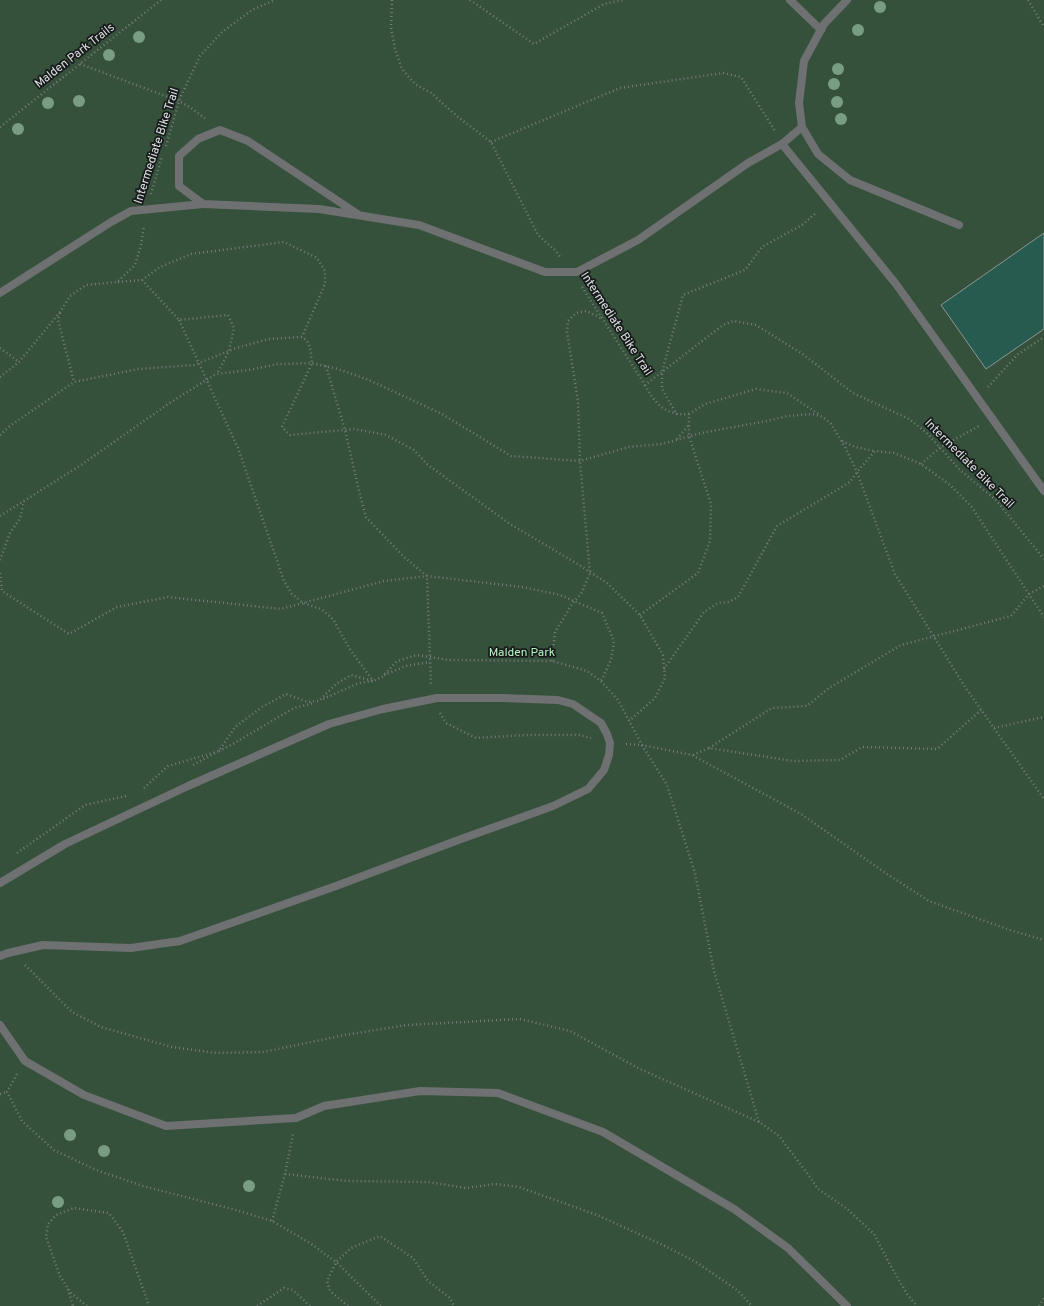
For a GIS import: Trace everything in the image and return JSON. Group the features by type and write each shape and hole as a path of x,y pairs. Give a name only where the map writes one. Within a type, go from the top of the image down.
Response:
{"lane":[{"path":"790,0 821,30"},
{"path":"847,0 824,24 804,60 799,103 802,128 818,154 850,180 959,225"},
{"path":"0,293 111,222 131,211 203,204 319,209 419,225 545,272 577,272 638,240 748,163 782,144 802,128"},
{"path":"203,204 179,186 179,156 198,139 220,130 248,141 359,215"},
{"path":"782,144 896,284 1044,491"},
{"path":"0,883 65,844 188,786 329,724 383,709 432,699 502,698 558,700 573,704 601,723 610,743 609,754 604,770 588,789 553,806 460,839 336,886 180,940 130,948 42,945 0,956"},
{"path":"0,1024 25,1061 84,1095 166,1126 296,1118 324,1106 420,1091 498,1093 603,1132 734,1209 788,1248 847,1306"}],"path":[{"name":"Malden Park Trails","path":"0,127 161,0"},
{"name":"Intermediate Bike Trail","path":"117,282 135,265 141,245 145,210 179,101 200,56 222,32 252,10 275,0"},
{"name":"Intermediate Bike Trail","path":"392,0 390,28 402,69 415,84 432,93 458,117 491,142 538,235 556,251 572,272 645,385 722,325 733,321 756,325 804,356 853,393 909,419 926,432 960,470 996,500 1044,559"},
{"path":"470,0 534,44 604,4 623,0"},
{"path":"1028,0 1044,27"},
{"path":"80,64 179,101 191,108 220,130"},
{"path":"491,142 620,88 723,73 741,77 782,144"},
{"path":"678,415 662,389 662,372 683,295 745,270 762,247 802,225 829,202"},
{"path":"0,377 19,362 60,312 70,296 86,285 142,280 160,267 191,254 284,242 317,258 325,271 325,284 302,337"},
{"path":"142,280 179,320 238,448 284,581 292,594 303,603 320,609 334,619 349,648 373,681 358,683 319,701 294,708 233,744 192,765"},
{"path":"552,661 555,632 574,601 581,594 590,573 580,460 578,401 567,332 568,321 576,313 586,311 602,319"},
{"path":"60,312 58,320 74,382"},
{"path":"179,320 228,315 234,328 229,351 216,374"},
{"path":"0,435 10,426 74,382 138,369 194,365 229,351 270,339 302,337 307,341 310,347 312,363 282,427 290,435 354,429 386,435 414,450 428,465 510,524 576,563 607,584 640,615 663,655 665,678 655,698 629,721 667,785 695,874 714,971 759,1122"},
{"path":"978,398 1017,355 1044,337"},
{"path":"0,348 19,362"},
{"path":"0,516 81,465 171,402 216,374 278,364 312,363 338,369 369,380 442,414 511,456 580,460 629,447 662,444 689,436 787,416 812,414 823,417"},
{"path":"326,366 345,430 366,517 404,557 427,576 432,699 446,723 476,738 526,735 579,735 610,743"},
{"path":"645,385 658,405 667,411 678,415 689,414 705,404 756,389 787,393 831,424 856,472 895,574 965,687 1044,799"},
{"path":"640,615 698,573 710,541 711,504 689,436 689,414"},
{"path":"921,464 941,447 993,418"},
{"path":"677,440 688,426"},
{"path":"841,441 855,447 894,453 921,464 950,485 971,506 1044,617"},
{"path":"664,669 704,612 718,603 729,602 738,597 777,526 850,482 856,472 875,451"},
{"path":"0,560 10,534 20,519 24,500"},
{"path":"0,573 2,591 68,634 117,608 168,597 281,609 384,581 427,576 522,587 560,595 602,613 614,641 611,660 601,682"},
{"path":"692,755 709,748 772,708 807,706 829,688 901,645 1011,616 1029,594 1044,586"},
{"path":"383,676 406,666 430,662"},
{"path":"709,748 793,760 840,760 862,747 937,749 981,710"},
{"path":"994,728 1044,717"},
{"path":"642,745 692,755 802,814 887,874 929,901 1010,930 1044,940"},
{"path":"144,790 151,787"},
{"path":"0,1094 6,1092 25,1061"},
{"path":"6,1092 22,1121 54,1150 96,1170 143,1186 272,1221 310,1243 336,1262 381,1306"},
{"path":"272,1221 285,1174 296,1118"},
{"path":"285,1174 347,1181 428,1182 466,1188 495,1184 519,1187 597,1215 663,1245 696,1262 737,1290 752,1306"},
{"path":"87,1306 71,1293 60,1276 46,1237 48,1224 56,1215 74,1208 109,1213 123,1232 149,1306"},
{"path":"348,1306 330,1291 328,1281 336,1262 351,1248 380,1236 413,1258 428,1281 450,1298 454,1306"},
{"path":"67,1286 73,1306"},
{"path":"257,1306 284,1288 293,1290 310,1306"},
{"path":"1039,1306 1044,1298"}],"green space":[{"name":"Malden Park","path":"0,0 1044,0 1044,1306 0,1306"}],"building":[{"path":"1044,233 1044,329 986,369 941,305"}]}
